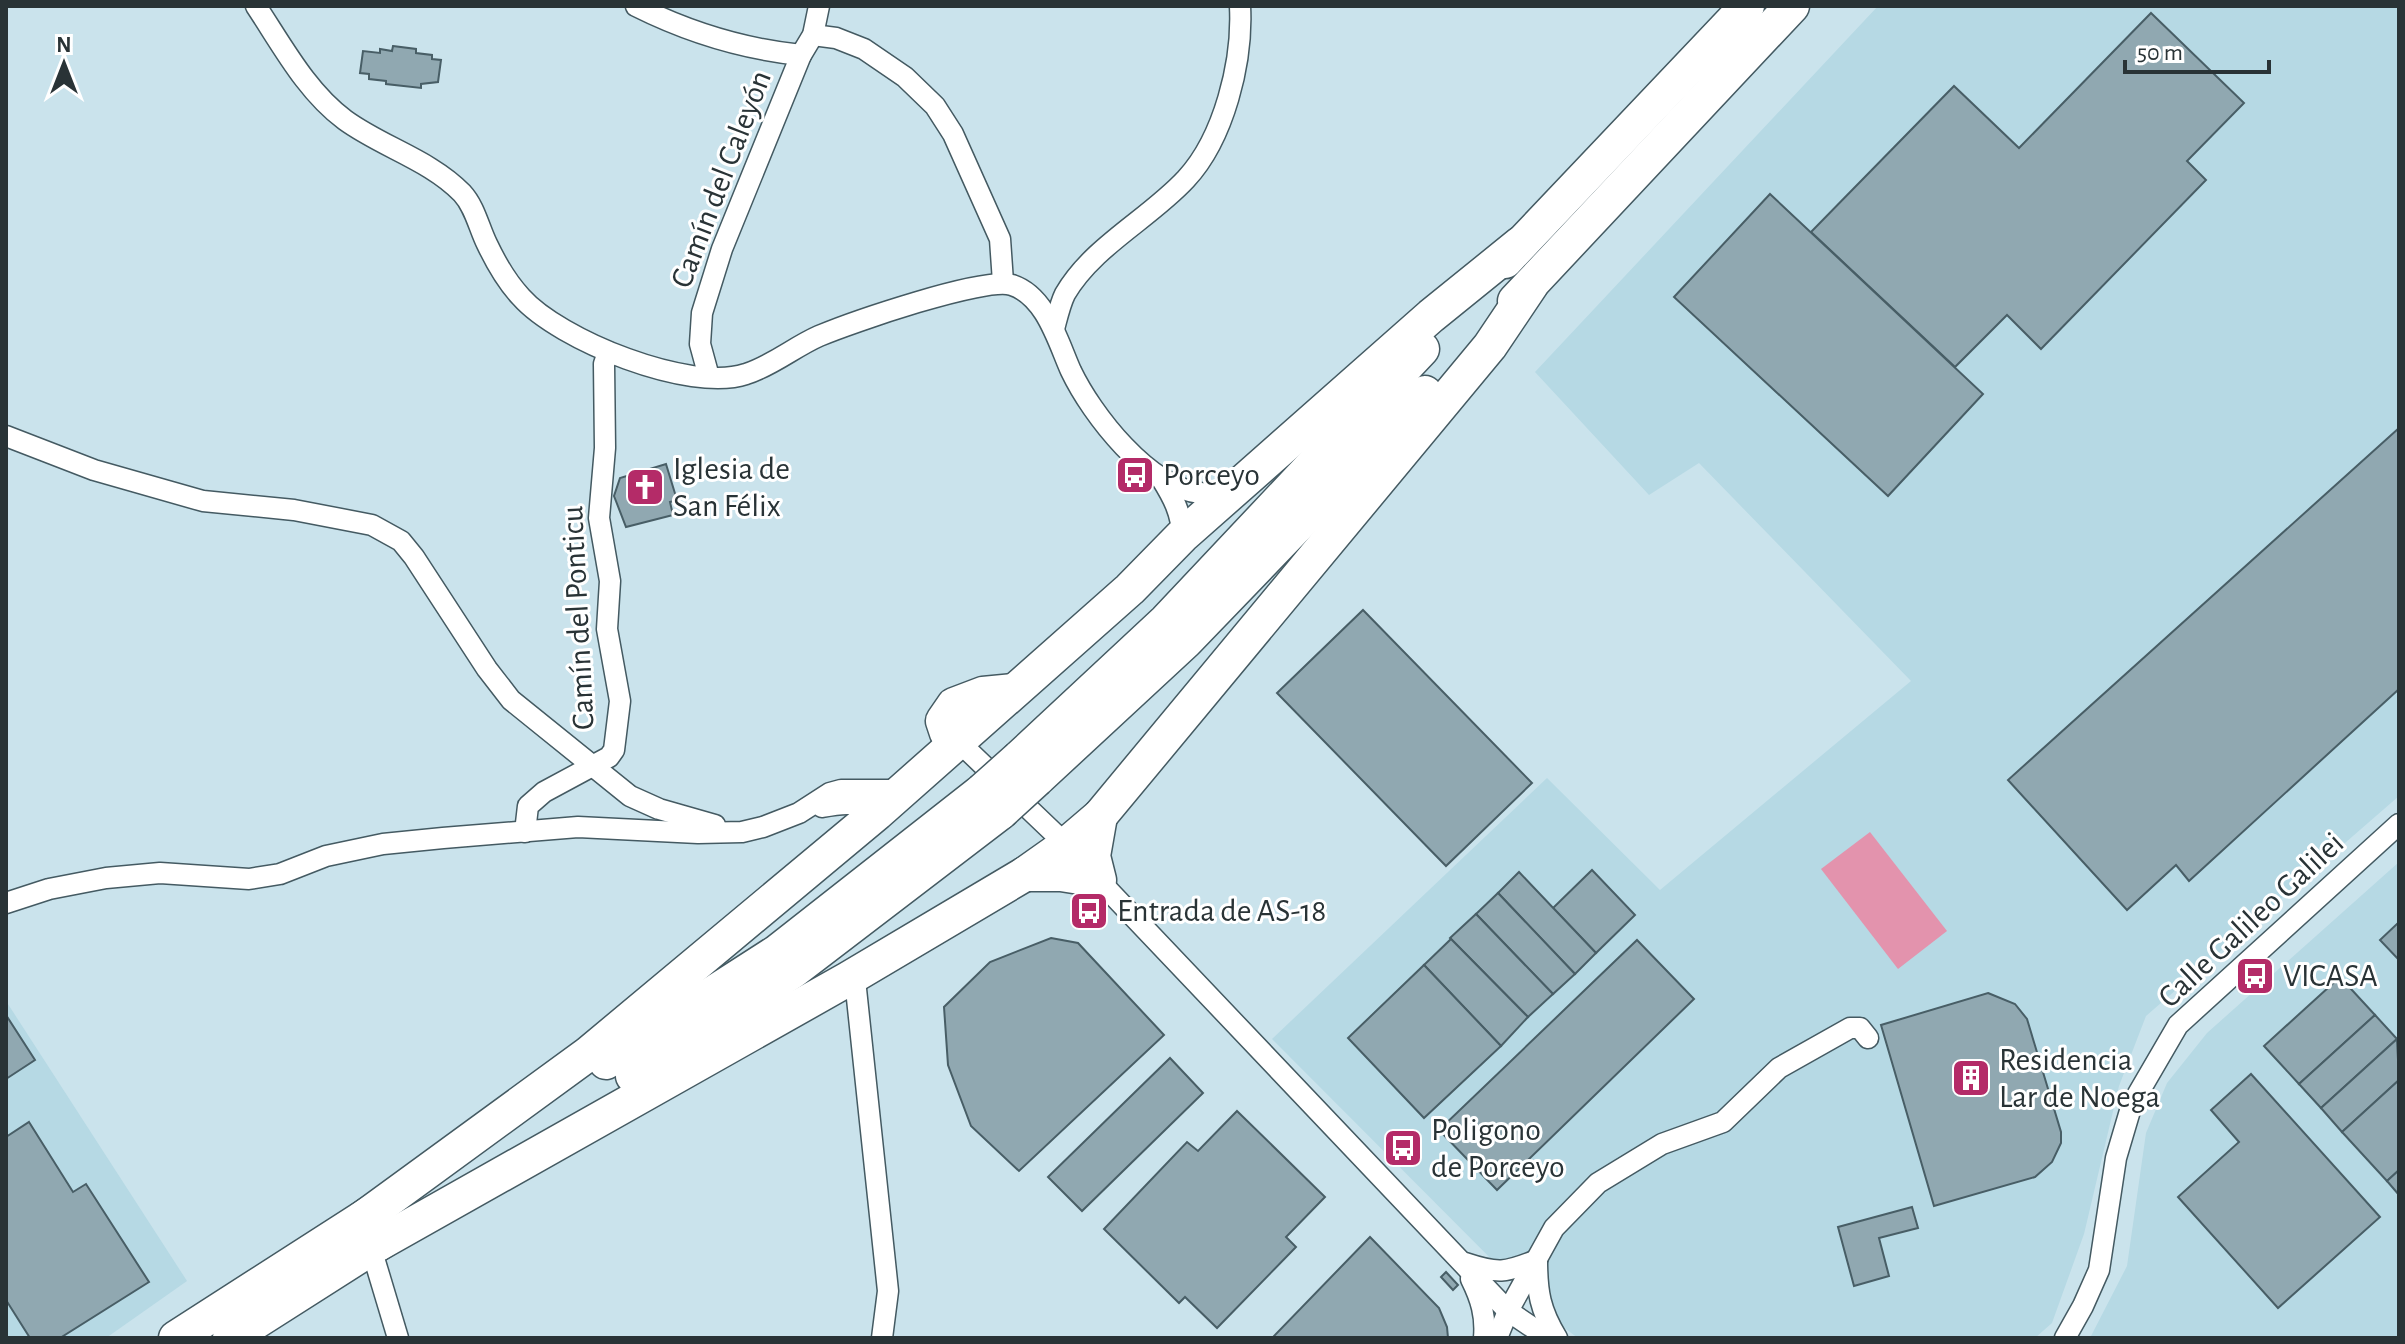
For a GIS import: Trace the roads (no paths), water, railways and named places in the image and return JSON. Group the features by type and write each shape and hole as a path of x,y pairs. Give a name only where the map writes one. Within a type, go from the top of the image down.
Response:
{"highway":[{"path":"1028,769 1747,6"},
{"path":"230,1338 370,1237 793,971 1028,769 1186,641 1531,285 1792,6"},
{"path":"370,1237 877,813 958,741 947,733 943,721 954,705 983,694 1015,691 1130,589 1166,567 1200,517 1431,316 1520,244"},
{"path":"176,1338 848,979 1025,874 1060,839 1100,816 1490,346 1531,285"},
{"path":"1025,874 1061,874 1099,880 1093,856 1100,816"}],"street":[{"path":"256,6 308,84 326,104 346,121 442,176 464,195 492,254 521,298 543,317 608,352 651,368 735,378 852,323 923,301 1003,282 1016,285 1032,298 1054,329 1086,398 1111,432 1158,475 1179,486 1200,517 1182,520 1158,475"},
{"path":"636,6 701,35 770,52 801,55"},
{"name":"Camín del Caleyón","path":"709,377 700,344 702,313 722,249 801,55 813,35 819,6"},
{"path":"1054,329 1065,295 1089,263 1185,180 1200,161 1224,110 1234,77 1240,6"},
{"path":"813,35 836,38 864,49 905,77 935,106 953,134 1000,239 1003,282"},
{"name":"Camín del Ponticu","path":"525,832 528,806 544,792 609,757 614,750 620,701 607,629 610,581 599,518 605,448 604,364 608,352"},
{"path":"6,436 94,470 203,501 294,510 372,525 389,533 401,541 414,557 487,669 511,700 630,796 659,809 742,832"},
{"path":"958,741 1060,839 1508,1311 1548,1338"},
{"path":"799,813 830,793 841,790 903,790"},
{"path":"6,903 49,889 106,878 160,873 249,879 280,874 326,856 383,844 578,827 742,832 842,803 866,806 877,813"},
{"name":"Calle Galileo Galilei","path":"2065,1338 2099,1270 2116,1158 2132,1104 2178,1025 2399,824"},
{"path":"848,979 856,989 888,1291 882,1338"},
{"path":"1497,1338 1508,1311 1554,1228 1598,1183 1662,1144 1723,1122 1779,1068 1850,1028 1860,1028 1868,1038"},
{"path":"370,1237 398,1338"},
{"path":"1462,1262 1492,1272 1514,1269 1537,1260"},
{"path":"1537,1260 1537,1293 1546,1321 1557,1338"},
{"path":"1462,1262 1481,1300 1484,1338"}],"place":[{"name":"Porceyo","path":"1135,475"},
{"name":"Iglesia de San Félix","path":"645,487"},
{"name":"Entrada de AS-18","path":"1089,911"},
{"name":"VICASA","path":"2255,976"},
{"name":"Residencia Lar de Noega","path":"1971,1078"},
{"name":"Poligono de Porceyo","path":"1403,1148"}]}
